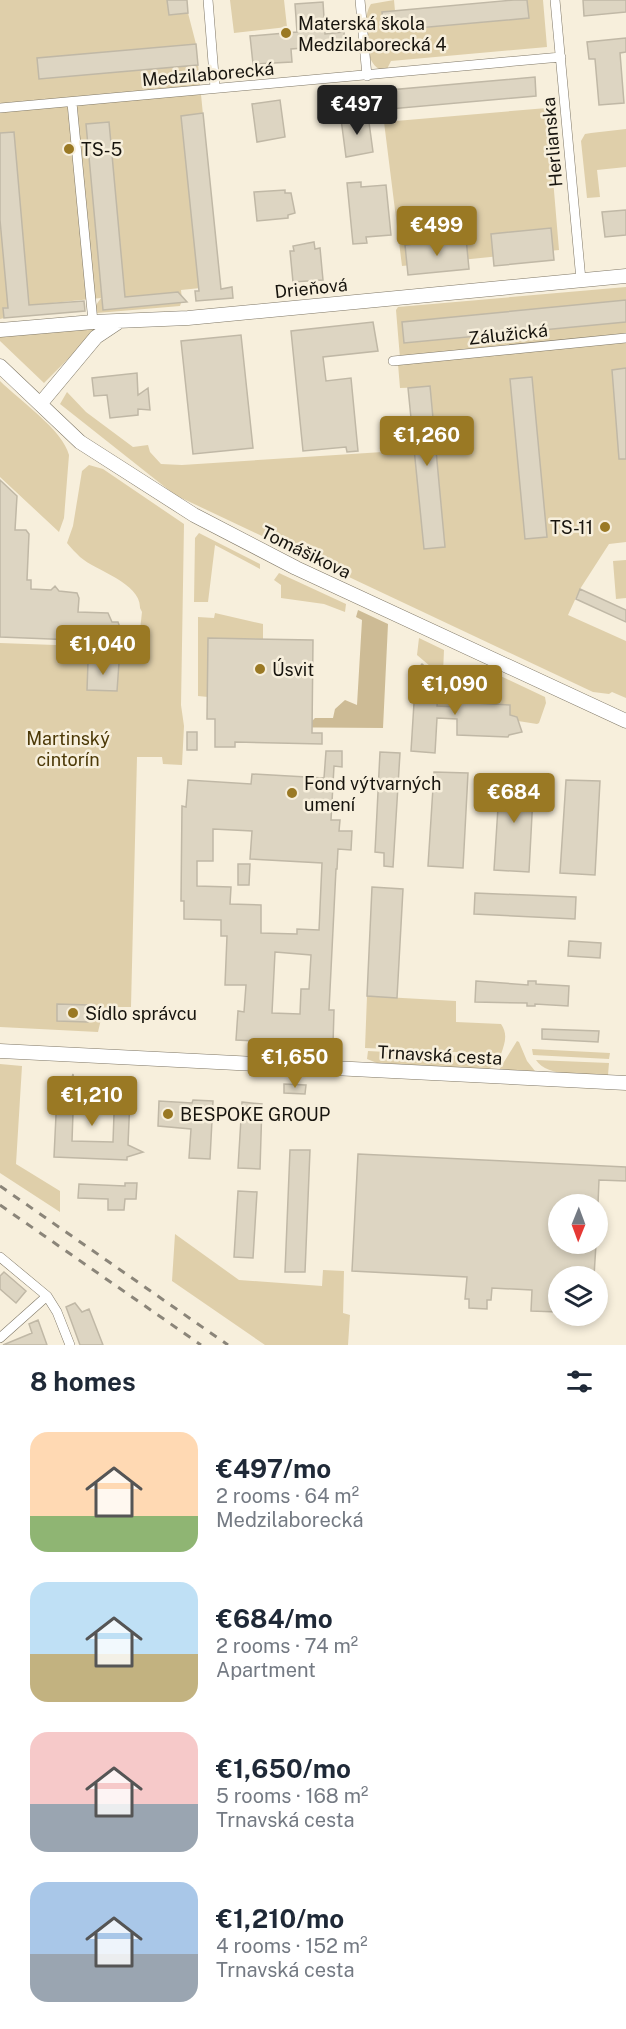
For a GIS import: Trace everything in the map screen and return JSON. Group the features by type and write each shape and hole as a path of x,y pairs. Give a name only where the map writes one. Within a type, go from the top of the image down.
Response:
{"main road":[{"name":"Drieňová","path":"0,330 93,322 117,323 188,318 626,276"},
{"path":"40,403 90,344 117,323"},
{"name":"Tomášikova","path":"0,366 80,442 194,515 296,568 626,721"},
{"name":"Trnavská cesta","path":"0,1051 626,1083"}],"street":[{"path":"208,0 215,88"},
{"path":"360,0 367,76"},
{"name":"Herlianska","path":"555,0 581,280"},
{"name":"Medzilaborecká","path":"0,108 561,57"},
{"path":"72,102 93,322"},
{"name":"Zálužická","path":"393,361 626,338"},
{"path":"0,1257 47,1296 57,1312 70,1345"},
{"path":"0,1338 47,1296"}],"green space":[{"path":"0,0 167,0 169,15 188,13 196,44 220,286 181,290 180,306 97,313 96,306 101,298 3,308 4,318 0,319"},
{"path":"230,0 284,0 287,27 234,33"},
{"path":"394,0 395,11 382,12 384,31 528,18 527,0 543,0 547,47 391,61 386,71 378,69 366,43 368,11 371,4"},
{"path":"547,108 559,250 402,266 384,122"},
{"path":"626,129 626,167 597,170 600,197 587,198 581,141 585,134"},
{"path":"626,287 626,338 400,358 396,310 398,307"},
{"path":"92,326 97,330 44,383 0,341 0,335"},
{"path":"626,342 626,542 609,544 580,589 568,615 626,641 626,698 612,692 609,694 593,692 175,495 60,404 67,392 86,412 133,447 148,445 150,452 161,464 182,465 414,450 445,547 430,387 400,388 398,364"},
{"path":"0,381 50,426 65,445 69,455 64,518 59,532 0,477"},
{"name":"Martinský cintorín","path":"89,465 103,469 184,524 182,765 163,764 162,757 137,757 131,1007 110,1007 102,1015 98,1032 0,1027 0,643 138,648 142,612 133,591 80,557 67,543 73,526 82,471"},
{"path":"199,533 260,564 260,569 215,545 208,602 194,602 195,538"},
{"path":"626,560 626,598 616,599 613,561"},
{"path":"279,573 346,604 345,612 324,604 281,598 281,585 274,580"},
{"path":"215,613 263,624 263,639 208,638 208,697 198,696 198,617 214,618"},
{"path":"419,638 444,650 443,673 437,672 417,655"},
{"path":"476,671 492,672 545,697 546,703 539,723 518,721 516,717 510,715 510,705 459,702 458,707 437,706 438,692 449,682"},
{"path":"367,996 456,1001 456,1022 501,1024 505,1042 501,1054 365,1048"},
{"path":"517,1041 527,1061 535,1071 499,1070"},
{"path":"532,1049 610,1053 609,1059 533,1055"},
{"path":"368,1051 500,1058 488,1069 377,1063 367,1059"},
{"path":"536,1060 609,1063 608,1075 558,1072 541,1066"},
{"path":"0,1064 22,1066 16,1164 60,1191 60,1212 0,1173"},
{"path":"175,1234 239,1280 322,1286 323,1270 344,1271 343,1313 350,1315 348,1345 265,1345 172,1281"}],"shaded area":[{"path":"358,610 388,624 383,728 253,727 312,721 315,718 333,718 335,709 345,700 357,705 362,620 356,617"}],"building":[{"path":"167,0 187,0 188,13 169,15"},
{"path":"527,0 529,18 384,31 382,12"},
{"path":"583,0 626,0 626,12 584,16"},
{"path":"323,2 325,34 344,32 345,45 291,49 292,62 253,64 250,36 297,32 295,4"},
{"path":"626,38 626,52 620,53 624,103 599,105 595,59 589,59 587,42"},
{"path":"196,44 198,65 39,79 37,58"},
{"path":"535,77 536,96 390,109 389,90"},
{"path":"280,100 285,137 257,142 252,104"},
{"path":"203,113 221,289 232,287 233,298 196,301 195,291 199,291 181,116"},
{"path":"368,115 373,152 346,157 341,119"},
{"path":"109,122 125,297 178,292 187,302 103,310 86,124"},
{"path":"14,132 29,305 84,301 85,311 4,318 3,308 8,308 0,220 0,133"},
{"path":"361,182 361,187 386,185 391,235 366,237 367,243 353,244 347,183"},
{"path":"285,190 285,193 291,193 295,213 288,215 288,218 257,221 254,192"},
{"path":"626,210 626,235 605,237 602,212"},
{"path":"551,228 554,260 494,266 491,234"},
{"path":"466,238 469,269 408,275 405,245"},
{"path":"314,242 315,249 320,248 323,280 293,282 290,251 294,251 293,246"},
{"path":"626,300 626,322 404,343 402,322"},
{"path":"373,322 378,351 323,357 326,381 351,378 358,451 347,452 346,447 303,451 291,331"},
{"path":"241,335 253,448 193,454 181,341"},
{"path":"626,368 626,459 619,459 612,370"},
{"path":"137,373 138,395 148,388 150,410 138,409 138,415 110,418 107,395 94,396 92,378"},
{"path":"532,377 547,537 525,539 510,379"},
{"path":"430,386 445,547 424,549 408,388"},
{"path":"0,480 17,496 15,530 26,530 29,534 27,580 31,580 31,589 51,590 55,586 59,591 77,593 78,612 108,613 112,622 118,622 125,642 0,637"},
{"path":"580,589 626,610 626,622 576,599"},
{"name":"Úsvit","path":"208,638 313,640 312,733 322,733 322,744 235,742 235,747 215,747 215,719 207,719"},
{"path":"88,662 119,663 117,691 87,690"},
{"path":"422,664 432,676 439,676 437,706 458,707 458,702 510,705 510,715 517,717 522,732 508,737 457,735 457,719 437,718 435,753 411,751 416,671"},
{"path":"187,732 197,732 197,750 187,750"},
{"path":"326,751 342,751 342,767 334,766 331,820 340,820 339,831 352,831 351,850 338,849 336,869 329,1010 334,1010 333,1045 236,1040 238,1011 244,1012 246,985 225,985 227,936 221,936 221,920 184,919 184,901 181,901 182,806 186,807 188,780 251,784 252,774 324,778","holes":["213,829 252,831 250,859 322,863 319,930 297,929 297,934 261,933 261,905 230,904 231,887 197,886 197,861 213,861","275,952 311,955 309,989 301,989 300,1014 272,1013"]},
{"path":"380,752 400,753 393,867 384,866 384,853 375,852"},
{"path":"434,772 468,773 463,868 428,866"},
{"path":"500,776 534,777 529,872 494,870"},
{"path":"566,780 600,781 595,875 560,873"},
{"path":"238,864 250,864 249,885 238,885"},
{"path":"372,887 403,889 397,998 367,996"},
{"path":"475,893 576,897 575,919 474,914"},
{"path":"569,941 601,943 600,958 568,956"},
{"path":"476,981 528,985 528,981 536,981 536,984 569,986 568,1006 475,1002"},
{"name":"Sídlo správcu","path":"57,1004 89,1005 88,1022 57,1021"},
{"path":"542,1029 599,1031 598,1042 542,1039"},
{"path":"73,1074 76,1095 130,1098 128,1145 143,1152 127,1157 127,1160 54,1157 57,1094 67,1095","holes":["73,1113 114,1114 113,1142 72,1141"]},
{"path":"284,1084 306,1085 305,1094 284,1093"},
{"path":"193,1100 213,1101 210,1159 189,1158 191,1129 158,1126 159,1101 192,1103"},
{"path":"242,1102 262,1104 260,1169 238,1168"},
{"path":"290,1150 310,1150 305,1272 285,1272"},
{"path":"358,1154 626,1167 626,1181 599,1180 598,1194 548,1194 548,1254 595,1254 595,1266 548,1266 548,1312 531,1311 532,1290 492,1288 491,1300 487,1300 487,1309 469,1308 469,1299 465,1299 467,1277 352,1271"},
{"path":"125,1183 137,1183 136,1199 125,1199 124,1210 108,1210 108,1199 78,1198 79,1184 125,1186"},
{"path":"238,1191 257,1192 253,1258 234,1257"},
{"path":"4,1272 26,1291 16,1303 0,1289 0,1276"},
{"path":"75,1303 82,1312 89,1309 103,1345 80,1345 66,1307"},
{"path":"38,1320 47,1345 3,1345 32,1333 29,1324"}],"railway":[{"path":"0,1186 228,1345"},
{"path":"0,1205 201,1345"}],"place":[{"name":"Materská škola Medzilaborecká 4","path":"286,33"},
{"name":"TS-5","path":"69,149"},
{"name":"TS-11","path":"605,527"},
{"name":"Úsvit","path":"260,669"},
{"name":"Fond výtvarných umení","path":"292,793"},
{"name":"Sídlo správcu","path":"73,1013"},
{"name":"BESPOKE GROUP","path":"168,1114"}]}
